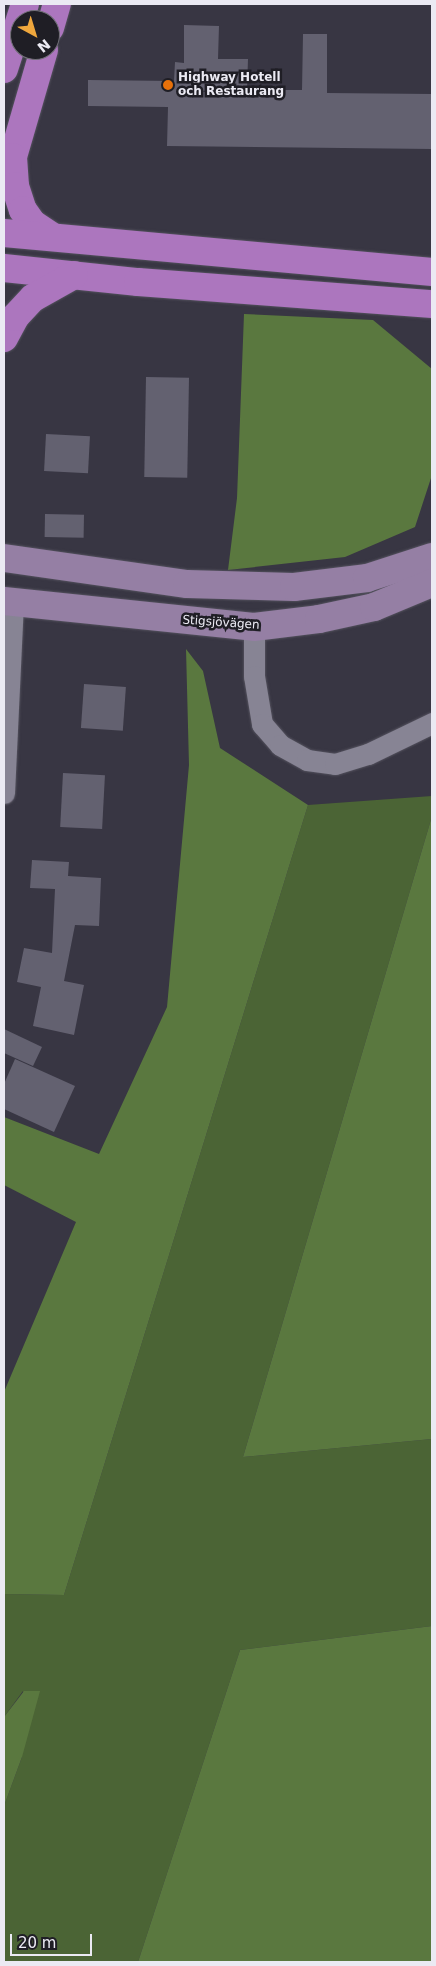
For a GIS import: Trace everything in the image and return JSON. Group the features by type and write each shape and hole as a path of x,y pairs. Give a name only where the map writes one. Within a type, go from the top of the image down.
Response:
{"highway":[{"path":"4,69 25,4"},
{"path":"41,60 13,157 15,186 23,210 32,223 53,237"},
{"path":"4,232 432,272"},
{"path":"4,268 432,304"},
{"path":"4,338 15,317 33,298 74,275"}],"main road":[{"path":"4,558 187,584 294,587 367,578 432,557"},
{"name":"Stigsjövägen","path":"8,602 254,627 319,619 374,607 432,583"}],"street":[{"path":"4,793 8,602"},
{"path":"254,627 254,676 262,724 280,745 293,753 307,760 335,764 368,754 432,723"}],"green space":[{"path":"244,314 373,320 432,369 432,475 415,527 345,557 228,570 237,498"},
{"path":"186,649 203,671 220,748 308,805 64,1595 4,1594 4,1392 76,1222 4,1185 4,1117 99,1154 167,1007 189,765"},
{"path":"432,796 432,816 243,1457 432,1439 432,1626 240,1650 138,1962 4,1962 4,1806 22,1757 23,1691 4,1717 4,1594 64,1595 308,805"},
{"path":"432,816 432,1439 243,1457"},
{"path":"432,1626 432,1962 138,1962 240,1650"},
{"path":"24,1691 40,1691 22,1757 4,1806 4,1717"}],"building":[{"name":"Highway Hotell och Restaurang","path":"184,25 219,26 218,59 248,59 247,90 302,90 303,34 327,34 327,93 432,94 432,149 167,146 168,107 88,106 88,80 174,81 175,62 184,63"},
{"path":"146,377 189,378 187,478 144,477"},
{"path":"46,434 90,436 88,473 44,471"},
{"path":"45,514 84,515 84,538 45,537"},
{"path":"84,684 126,687 123,731 81,728"},
{"path":"63,773 105,775 102,829 60,827"},
{"path":"32,860 69,862 68,876 101,878 99,926 75,925 64,981 84,985 74,1035 33,1026 41,987 17,982 24,948 52,953 55,889 30,888"},
{"path":"4,1029 42,1047 33,1066 4,1053"},
{"path":"15,1059 75,1086 54,1132 4,1109 4,1084"}],"place":[{"name":"Highway Hotell och Restaurang","path":"168,85"}]}
